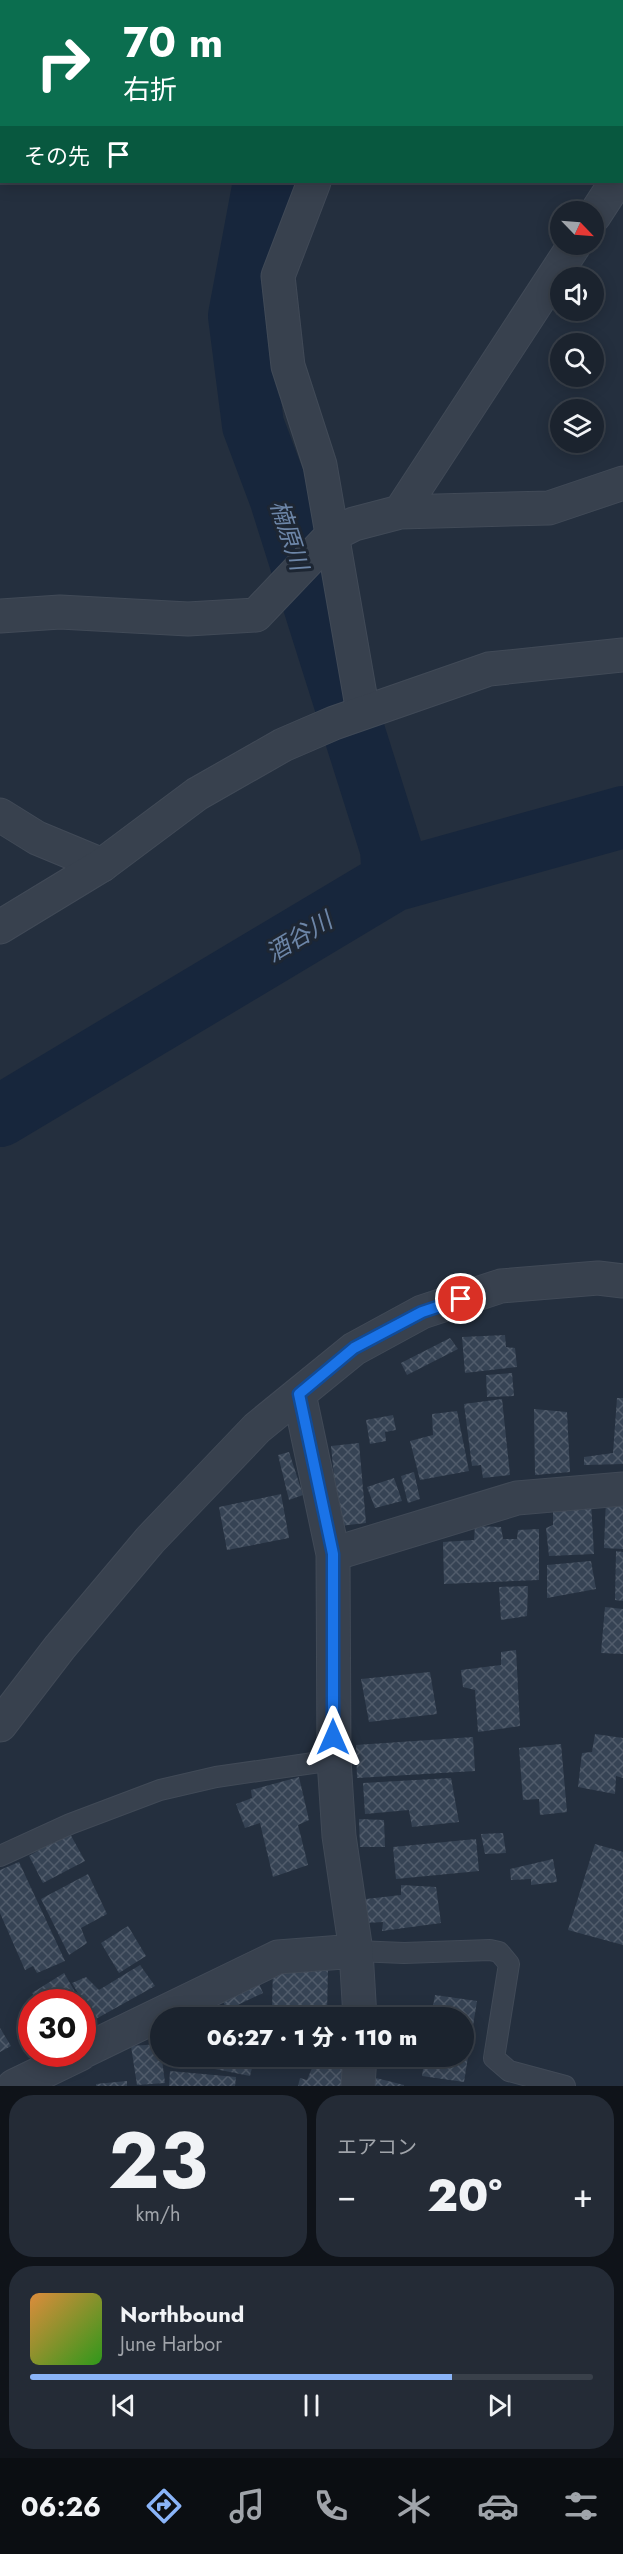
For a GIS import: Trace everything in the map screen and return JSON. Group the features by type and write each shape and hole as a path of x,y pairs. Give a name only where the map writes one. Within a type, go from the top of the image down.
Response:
{"street":[{"path":"314,183 278,276 288,366 320,465 363,712"},
{"path":"604,201 615,183"},
{"path":"400,512 568,255"},
{"path":"0,616 60,612 188,619 256,615 332,535 354,524 400,512 549,508 623,483"},
{"path":"0,927 102,865 196,794 283,745 363,712 489,669 623,654"},
{"path":"0,815 38,838 102,865"},
{"path":"0,1725 60,1647 150,1540 257,1428 354,1348 422,1312 501,1286 598,1278 623,1281"},
{"path":"299,1394 333,1554 334,1760 339,1836 356,1951 359,2007"},
{"path":"333,1554 516,1498 623,1489"},
{"path":"96,2046 278,1957 356,1951"},
{"path":"14,2086 53,2067"},
{"path":"358,2086 359,2067"}],"lane":[{"path":"0,1856 70,1824 160,1790 216,1777 334,1760"},
{"path":"356,1951 404,1953 490,1950 500,1952 509,1964 494,2058 509,2070 564,2086"}],"building":[{"path":"505,1335 506,1347 515,1348 517,1367 465,1373 462,1337"},
{"path":"450,1338 458,1349 407,1375 401,1363"},
{"path":"512,1373 514,1396 487,1397 486,1375"},
{"path":"617,1398 623,1398 623,1464 584,1465 584,1457 613,1453"},
{"path":"502,1399 510,1475 483,1478 481,1465 472,1466 464,1404"},
{"path":"534,1409 567,1412 570,1472 535,1475"},
{"path":"457,1411 469,1471 420,1480 410,1441 433,1435 432,1414"},
{"path":"393,1415 396,1430 385,1432 386,1441 370,1444 366,1420"},
{"path":"359,1443 366,1523 339,1526 331,1446"},
{"path":"289,1452 303,1495 289,1500 278,1455"},
{"path":"414,1472 420,1499 408,1503 401,1476"},
{"path":"394,1478 402,1501 375,1508 367,1487"},
{"path":"281,1494 289,1538 227,1550 219,1507"},
{"path":"606,1498 623,1499 623,1549 604,1548"},
{"path":"591,1502 594,1554 549,1556 546,1528 553,1525 553,1504"},
{"path":"475,1526 501,1527 503,1539 517,1539 518,1530 539,1529 539,1580 444,1584 443,1542 474,1540"},
{"path":"616,1551 623,1552 623,1601 615,1600"},
{"path":"591,1561 596,1589 547,1598 547,1565"},
{"path":"528,1586 527,1616 501,1620 499,1587"},
{"path":"605,1607 623,1609 623,1654 601,1653"},
{"path":"516,1650 520,1726 478,1732 475,1690 463,1687 461,1670 501,1665 501,1652"},
{"path":"430,1672 437,1714 369,1722 361,1679"},
{"path":"595,1734 623,1738 623,1778 616,1776 615,1794 578,1787 582,1753 592,1752"},
{"path":"473,1737 475,1771 357,1778 356,1745"},
{"path":"561,1744 567,1812 540,1815 539,1799 523,1800 519,1748"},
{"path":"299,1777 309,1820 298,1825 308,1865 273,1877 260,1823 245,1828 236,1804 252,1798 251,1790"},
{"path":"451,1778 459,1822 412,1827 409,1810 365,1814 363,1783"},
{"path":"359,1819 384,1820 385,1847 360,1847"},
{"path":"69,1832 85,1861 43,1883 29,1856"},
{"path":"503,1833 506,1853 485,1854 481,1834"},
{"path":"476,1839 479,1871 396,1879 393,1847"},
{"path":"595,1844 623,1852 623,1945 568,1930"},
{"path":"553,1859 557,1882 531,1885 531,1879 511,1880 510,1869"},
{"path":"19,1862 65,1961 37,1973 33,1966 25,1970 0,1913 0,1870"},
{"path":"88,1874 107,1914 81,1928 87,1943 69,1955 41,1899"},
{"path":"401,1885 436,1887 441,1923 382,1931 383,1922 366,1923 366,1899 401,1895"},
{"path":"128,1926 146,1956 119,1973 101,1943"},
{"path":"140,1965 155,1986 96,2019 96,1989 76,1989 72,1983 86,1977 99,1990"},
{"path":"273,1966 328,1967 327,2007 272,2007"},
{"path":"64,1973 73,1989 38,1989"},
{"path":"255,1974 263,1993 233,2007 226,2007 218,1991"},
{"path":"435,1995 477,2001 474,2020 474,2007 433,2007"},
{"path":"0,2028 11,2046 0,2052"},
{"path":"150,2045 150,2067 163,2067 165,2083 137,2085 131,2046"},
{"path":"205,2067 252,2067 250,2076"},
{"path":"312,2067 335,2067 348,2071 344,2086 298,2086 300,2078 307,2080"},
{"path":"423,2067 466,2067 464,2082 422,2076"},
{"path":"170,2071 236,2077 235,2086 169,2086"},
{"path":"376,2078 404,2085 404,2086 374,2086"},
{"path":"127,2081 127,2086 96,2086 96,2084"}],"waterway":[{"name":"楠原川","path":"264,183 239,316 253,425 280,497 391,849 393,881"},
{"name":"酒谷川","path":"0,1116 393,881 623,817"}],"route":[{"path":"333,1737 333,1554 299,1394 354,1348 422,1312 461,1299"}]}
